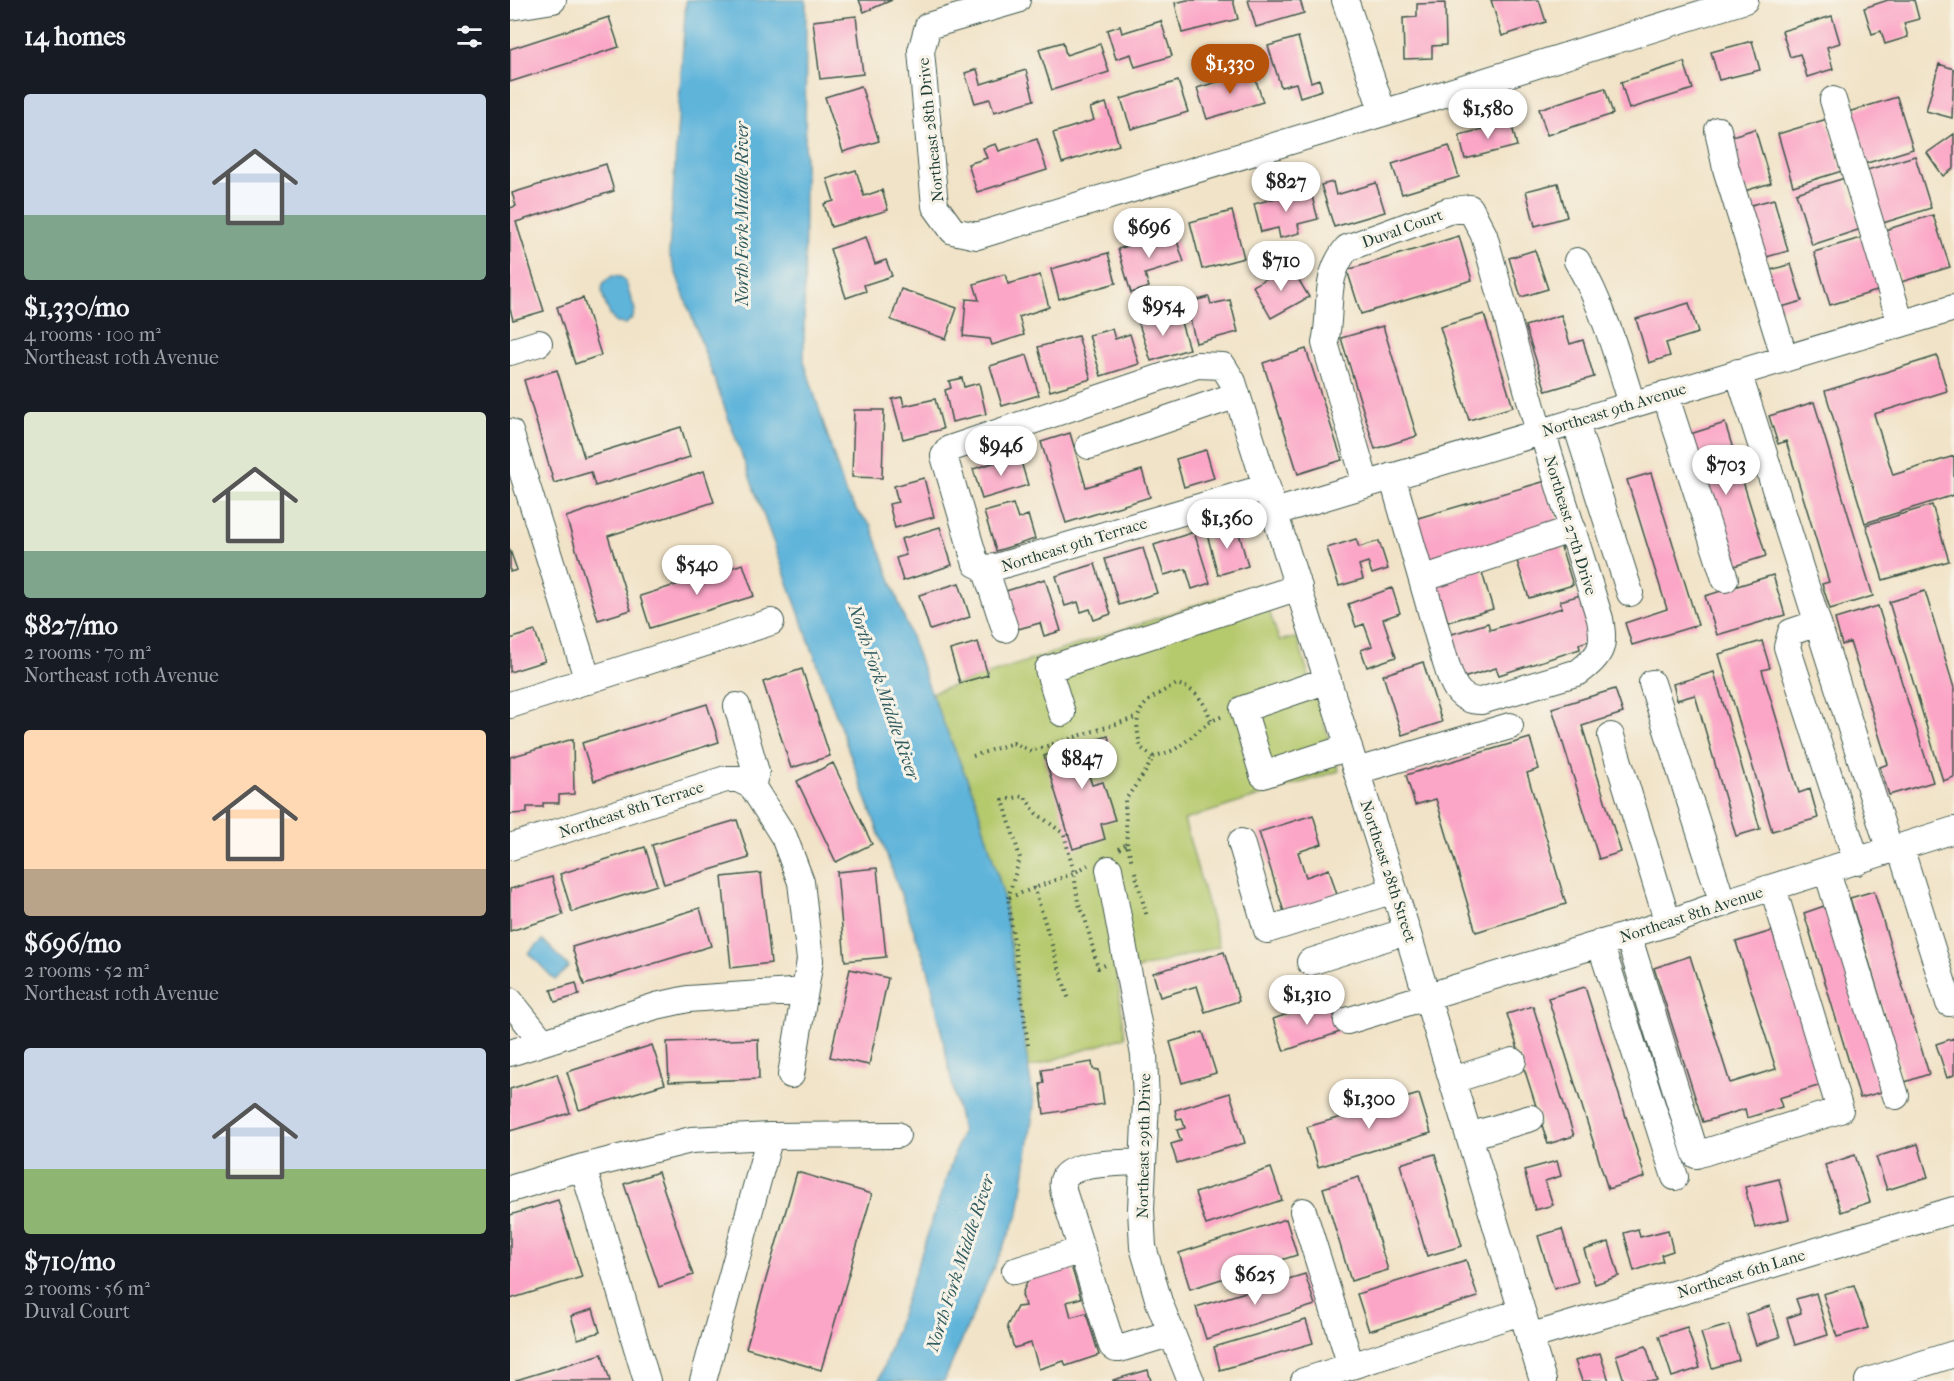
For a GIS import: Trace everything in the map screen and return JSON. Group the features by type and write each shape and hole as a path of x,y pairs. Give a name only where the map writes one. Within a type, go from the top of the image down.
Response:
{"street":[{"path":"510,7 553,0"},
{"name":"Northeast 28th Drive","path":"1017,0 928,26 921,51 935,206 953,231 978,236 1383,113"},
{"path":"1345,0 1383,113 1745,0"},
{"path":"1833,100 1901,324"},
{"path":"1718,130 1726,169 1785,359"},
{"name":"Duval Court","path":"1366,484 1325,343 1331,277 1338,260 1347,248 1448,210 1470,208 1484,235 1541,431"},
{"path":"1577,261 1608,327 1632,404"},
{"name":"Northeast 9th Avenue","path":"1275,512 1954,308"},
{"path":"510,352 539,343"},
{"name":"Northeast 9th Terrace","path":"1223,366 1197,365 949,449 944,456 946,466 976,564 985,568 996,567 1267,487"},
{"name":"Northeast 28th Street","path":"1223,366 1233,382 1428,995 1543,1381"},
{"path":"1738,372 1871,792 1895,849 1949,1002"},
{"path":"1665,394 1725,579"},
{"path":"1089,446 1237,395"},
{"path":"1575,421 1630,593"},
{"name":"Northeast 27th Drive","path":"1422,579 1450,679 1458,693 1472,701 1481,701 1579,672 1591,662 1604,640 1600,619 1541,431"},
{"path":"510,432 588,681"},
{"path":"1392,476 1422,579 1573,529"},
{"name":"Northeast 9th Terrace","path":"985,568 1005,629"},
{"path":"1062,713 1048,669 1299,587"},
{"path":"510,705 771,622"},
{"path":"1818,623 1791,632 1787,647 1857,862"},
{"path":"1328,680 1243,709 1263,775 1349,747"},
{"path":"1652,683 1723,904"},
{"path":"737,706 756,772 752,786 784,837 801,882 810,960 791,1075"},
{"path":"1357,771 1510,726"},
{"path":"1611,736 1668,923"},
{"name":"Northeast 8th Terrace","path":"510,848 726,779 738,779 752,786"},
{"path":"1838,804 1871,792"},
{"name":"Northeast 8th Avenue","path":"1347,1021 1668,923 1954,830"},
{"path":"1241,842 1267,930 1394,890"},
{"name":"Northeast 29th Drive","path":"1109,869 1144,1055 1146,1101 1141,1209 1143,1247 1159,1302 1191,1381"},
{"path":"1827,871 1896,1096"},
{"path":"1628,935 1696,1155 1840,1110 1773,888"},
{"path":"1310,962 1407,930"},
{"path":"1600,943 1675,1177"},
{"path":"510,1053 656,1006 688,999 805,992"},
{"path":"510,1001 543,1042"},
{"path":"1453,1080 1513,1061"},
{"path":"1469,1136 1531,1118"},
{"path":"510,1189 583,1167 691,1140 770,1136 897,1135"},
{"path":"703,1381 770,1136"},
{"path":"1143,1162 1097,1165 1071,1172 1062,1182 1064,1194 1112,1346 1116,1349 1172,1333"},
{"path":"583,1167 647,1381"},
{"name":"Northeast 6th Lane","path":"1529,1337 1954,1210"},
{"path":"1303,1211 1351,1366"},
{"path":"1015,1270 1082,1250"},
{"path":"1304,1381 1521,1312"},
{"path":"1868,1381 1952,1363"}],"path":[{"path":"1153,757 1140,747 1138,717 1142,709 1161,692 1177,684 1189,688 1199,696 1211,721"},
{"path":"1128,844 1125,800 1153,757 1174,750 1211,721 1243,709"},
{"path":"973,756 1013,743 1031,751 1138,717"},
{"path":"1028,1044 1008,898 1020,858 1004,800 1024,796 1036,813 1064,834 1074,873 1078,902 1085,918 1098,968 1126,959"},
{"path":"1008,898 1034,887 1069,1000"}],"green space":[{"path":"1260,584 1279,640 1297,638 1339,771 1184,820 1219,946 1117,975 1125,1037 1028,1068 1002,890 975,798 931,693"}],"water":[{"name":"North Fork Middle River","path":"686,0 806,0 804,361 846,495 859,514 871,525 931,693 975,798 1002,890 1034,1105 1019,1213 944,1381 879,1381 962,1131 929,972 669,254"},
{"path":"612,276 621,277 626,283 635,310 633,317 626,324 616,323 603,297 604,282"},
{"path":"543,940 569,967 555,980 529,953"}],"building":[{"path":"859,0 892,0 864,12"},
{"path":"1187,0 1233,0 1238,19 1182,33 1175,3"},
{"path":"1248,0 1300,0 1304,13 1256,27"},
{"path":"1491,0 1539,0 1546,22 1502,36"},
{"path":"1888,0 1914,0 1919,19 1904,23 1908,37 1885,44 1881,31 1872,34 1864,8"},
{"path":"1445,3 1446,45 1432,46 1432,58 1404,59 1403,18 1417,17 1417,4"},
{"path":"856,16 863,74 820,79 813,21"},
{"path":"1832,16 1840,43 1827,47 1833,69 1807,77 1800,54 1790,57 1782,31"},
{"path":"609,17 619,47 510,82 510,49"},
{"path":"1161,21 1172,56 1135,67 1131,54 1116,59 1107,30 1120,26 1122,33"},
{"path":"1298,37 1311,82 1319,79 1322,90 1300,97 1296,83 1281,87 1268,46"},
{"path":"1752,41 1760,70 1719,80 1711,52"},
{"path":"1063,42 1066,55 1100,44 1109,72 1052,90 1039,49"},
{"path":"1684,62 1693,89 1629,109 1621,82"},
{"path":"1939,64 1954,69 1952,118 1926,111"},
{"path":"977,69 981,84 1026,70 1034,100 994,112 990,99 975,103 965,73"},
{"path":"1253,71 1263,102 1207,119 1197,88"},
{"path":"1178,81 1188,112 1131,129 1121,99"},
{"path":"861,86 879,141 843,152 825,97"},
{"path":"1605,88 1613,114 1547,135 1539,109"},
{"path":"1897,97 1913,149 1864,164 1848,112"},
{"path":"1106,103 1119,145 1062,163 1053,133 1094,120 1090,108"},
{"path":"1827,119 1842,171 1793,186 1778,134"},
{"path":"1511,122 1517,146 1465,159 1459,135"},
{"path":"1755,129 1771,183 1738,193 1722,139"},
{"path":"1954,134 1954,168 1943,176 1927,153"},
{"path":"1037,139 1047,170 977,192 968,164 987,158 983,148 996,144 999,151"},
{"path":"1449,146 1459,177 1402,194 1392,164"},
{"path":"1915,156 1931,208 1883,223 1867,170"},
{"path":"606,164 614,191 516,222 544,311 513,320 510,309 510,208 516,206 512,193"},
{"path":"856,170 864,196 882,190 888,210 831,227 824,204 834,201 827,179"},
{"path":"1845,178 1861,229 1812,245 1796,193"},
{"path":"1333,182 1336,195 1376,183 1385,212 1334,227 1321,185"},
{"path":"1558,183 1567,217 1535,226 1526,191"},
{"path":"1310,189 1318,219 1298,224 1300,233 1280,238 1278,228 1261,232 1254,204"},
{"path":"1774,199 1788,251 1759,259 1744,207"},
{"path":"1232,211 1244,258 1202,269 1190,222"},
{"path":"1933,215 1950,267 1901,282 1885,230"},
{"path":"1174,232 1184,262 1145,274 1149,287 1131,293 1118,249"},
{"path":"1459,236 1472,280 1361,314 1347,270"},
{"path":"866,237 875,264 886,260 892,276 864,285 866,291 846,298 830,249"},
{"path":"1864,237 1880,290 1830,305 1814,252"},
{"path":"1535,250 1548,289 1521,297 1509,258"},
{"path":"1108,253 1116,283 1059,299 1051,269"},
{"path":"1791,264 1802,301 1775,309 1764,272"},
{"path":"1290,265 1309,297 1271,318 1253,286"},
{"path":"1005,274 1008,284 1040,275 1049,307 1019,317 1024,335 992,345 990,339 963,336 966,299 979,300 974,284"},
{"path":"901,289 957,308 946,339 891,320"},
{"path":"1209,297 1211,304 1230,300 1238,332 1196,343 1186,303"},
{"path":"583,298 601,355 575,364 557,307"},
{"path":"1689,303 1698,333 1666,343 1670,356 1649,363 1636,319"},
{"path":"1162,313 1165,324 1180,319 1189,349 1151,361 1138,321"},
{"path":"1484,314 1513,407 1469,420 1440,327"},
{"path":"1561,315 1570,344 1583,340 1594,377 1546,391 1525,326"},
{"path":"1383,326 1417,436 1375,449 1341,338"},
{"path":"1112,329 1115,339 1130,334 1139,364 1101,376 1089,335"},
{"path":"1078,336 1091,379 1050,391 1038,347"},
{"path":"1306,349 1342,460 1298,474 1263,363"},
{"path":"1027,355 1039,395 1002,406 990,366"},
{"path":"1937,356 1947,391 1874,414 1893,475 1954,456 1954,495 1865,523 1825,391"},
{"path":"557,370 584,457 681,427 690,457 595,486 591,472 554,483 524,380"},
{"path":"962,378 964,387 979,383 986,414 952,422 945,390 951,388 949,381"},
{"path":"902,397 904,406 935,399 943,429 903,439 892,399"},
{"path":"1814,402 1873,596 1830,609 1822,584 1829,582 1786,441 1778,444 1769,416"},
{"path":"854,410 884,410 882,478 852,477"},
{"path":"1725,423 1766,556 1728,568 1687,435"},
{"path":"1070,433 1086,487 1142,470 1150,497 1066,523 1041,442"},
{"path":"1206,450 1214,478 1184,487 1176,459"},
{"path":"1019,455 1028,485 982,499 973,469"},
{"path":"704,471 714,502 608,536 631,610 598,620 566,517"},
{"path":"1651,473 1698,625 1632,645 1625,623 1667,609 1627,480"},
{"path":"924,478 934,517 895,528 889,504 898,502 894,486"},
{"path":"1546,481 1559,525 1424,565 1411,520"},
{"path":"1013,504 1018,519 1028,515 1035,539 996,551 984,512"},
{"path":"1932,505 1949,561 1883,580 1866,525"},
{"path":"1237,526 1248,566 1218,575 1207,534"},
{"path":"940,527 952,565 903,581 896,558 906,555 901,539"},
{"path":"1194,532 1210,583 1192,589 1186,569 1164,575 1154,545"},
{"path":"1356,539 1359,547 1379,541 1388,569 1372,574 1368,562 1359,565 1363,579 1339,586 1327,548"},
{"path":"1560,544 1573,585 1529,598 1516,558"},
{"path":"1143,548 1157,593 1119,605 1105,559"},
{"path":"510,550 517,570 510,572"},
{"path":"743,564 754,596 650,628 640,596"},
{"path":"1095,564 1111,614 1094,620 1090,609 1081,612 1078,602 1065,606 1056,576"},
{"path":"1481,569 1493,609 1448,622 1436,583"},
{"path":"1773,575 1785,615 1717,635 1705,596"},
{"path":"1045,579 1061,631 1044,636 1040,623 1018,629 1006,591"},
{"path":"959,583 970,617 930,630 919,595"},
{"path":"1392,588 1400,613 1383,619 1396,657 1367,667 1361,650 1372,646 1364,624 1356,627 1348,604"},
{"path":"1925,591 1954,688 1954,777 1943,781 1889,602"},
{"path":"1584,594 1597,638 1579,644 1580,649 1499,675 1496,668 1463,678 1449,635 1488,623 1490,630 1562,608 1560,601"},
{"path":"1878,606 1933,782 1889,795 1880,767 1888,764 1850,642 1842,645 1835,619"},
{"path":"535,631 545,661 510,672 510,639"},
{"path":"1762,641 1770,668 1762,670 1799,793 1810,789 1818,818 1772,831 1719,654"},
{"path":"978,642 988,675 960,683 950,650"},
{"path":"1423,662 1442,722 1402,735 1383,675"},
{"path":"802,669 830,756 791,768 763,682"},
{"path":"1714,672 1760,829 1736,836 1695,695 1677,700 1673,684"},
{"path":"1615,689 1623,713 1582,726 1621,852 1599,859 1552,708"},
{"path":"707,704 719,742 594,781 582,743"},
{"path":"1108,736 1116,764 1088,772 1092,785 1103,782 1115,820 1101,824 1105,839 1073,849 1044,756"},
{"path":"1530,738 1539,769 1527,773 1566,904 1476,932 1436,799 1415,805 1406,775"},
{"path":"573,739 574,794 559,795 559,803 543,803 543,807 527,807 527,813 510,814 510,757"},
{"path":"833,763 872,844 836,862 797,781"},
{"path":"1313,815 1322,844 1298,852 1306,877 1329,869 1338,898 1285,915 1259,832"},
{"path":"737,820 749,858 664,884 652,845"},
{"path":"645,847 657,885 572,912 560,874"},
{"path":"877,868 886,957 845,961 837,872"},
{"path":"761,873 771,963 731,968 722,877"},
{"path":"552,877 563,915 510,931 510,889"},
{"path":"1874,891 1929,1074 1905,1082 1850,898"},
{"path":"1830,904 1885,1091 1860,1098 1804,913"},
{"path":"700,908 711,946 584,985 572,947"},
{"path":"1772,931 1821,1085 1779,1098 1782,1107 1747,1118 1745,1109 1703,1122 1654,968 1690,956 1730,1083 1776,1069 1736,942"},
{"path":"1224,952 1239,1001 1205,1012 1197,986 1160,997 1153,973"},
{"path":"850,969 888,978 869,1065 830,1057"},
{"path":"576,983 579,995 555,1002 551,990"},
{"path":"1585,987 1645,1177 1608,1189 1548,998"},
{"path":"1329,1000 1340,1032 1284,1051 1273,1019"},
{"path":"1533,1006 1574,1136 1548,1144 1507,1014"},
{"path":"1203,1032 1216,1073 1182,1083 1170,1042"},
{"path":"1954,1038 1954,1075 1947,1078 1936,1044"},
{"path":"758,1039 759,1079 669,1082 667,1042"},
{"path":"652,1045 665,1084 579,1110 567,1072"},
{"path":"1092,1062 1093,1069 1099,1070 1104,1104 1044,1114 1040,1084 1044,1083 1042,1070"},
{"path":"557,1074 570,1113 510,1131 510,1089"},
{"path":"1230,1093 1245,1143 1177,1163 1171,1144 1181,1141 1177,1130 1185,1128 1182,1118 1177,1119 1175,1110"},
{"path":"1419,1094 1431,1133 1318,1167 1307,1127"},
{"path":"1918,1144 1928,1177 1887,1190 1876,1157"},
{"path":"1435,1154 1462,1246 1427,1256 1400,1164"},
{"path":"1855,1155 1870,1202 1841,1212 1825,1165"},
{"path":"1557,1161 1561,1176 1545,1181 1553,1205 1535,1210 1524,1170"},
{"path":"1271,1168 1282,1200 1206,1225 1195,1193"},
{"path":"658,1172 693,1275 659,1287 624,1184"},
{"path":"797,1172 872,1194 821,1370 746,1348"},
{"path":"1359,1177 1388,1270 1351,1281 1323,1188"},
{"path":"1779,1179 1789,1219 1755,1228 1745,1187"},
{"path":"558,1200 582,1277 510,1299 510,1215"},
{"path":"1286,1219 1297,1255 1190,1289 1179,1253"},
{"path":"1562,1229 1578,1282 1554,1289 1538,1236"},
{"path":"1638,1229 1640,1237 1668,1230 1673,1251 1661,1255 1663,1261 1634,1271 1624,1233"},
{"path":"1609,1242 1619,1276 1595,1284 1584,1250"},
{"path":"1068,1256 1081,1298 1067,1302 1071,1317 1086,1313 1099,1355 1066,1366 1064,1361 1039,1369 1031,1343 1014,1348 1007,1326 1017,1307 1025,1306 1022,1294 1031,1272"},
{"path":"1466,1260 1478,1297 1369,1331 1357,1294"},
{"path":"1305,1274 1315,1305 1206,1339 1196,1307"},
{"path":"1854,1285 1868,1328 1837,1337 1823,1294"},
{"path":"1816,1293 1828,1335 1795,1345 1787,1318 1801,1313 1796,1299"},
{"path":"1770,1306 1780,1337 1756,1345 1746,1314"},
{"path":"593,1309 600,1332 578,1339 571,1316"},
{"path":"1306,1320 1313,1343 1220,1370 1214,1347"},
{"path":"1729,1325 1739,1360 1712,1368 1701,1333"},
{"path":"1687,1327 1700,1368 1672,1377 1659,1336"},
{"path":"1646,1346 1657,1381 1624,1381 1616,1355"},
{"path":"1600,1353 1609,1381 1582,1381 1575,1361"},
{"path":"602,1354 610,1381 516,1381 516,1380"},
{"path":"1148,1370 1151,1381 1113,1381 1113,1380"}]}
